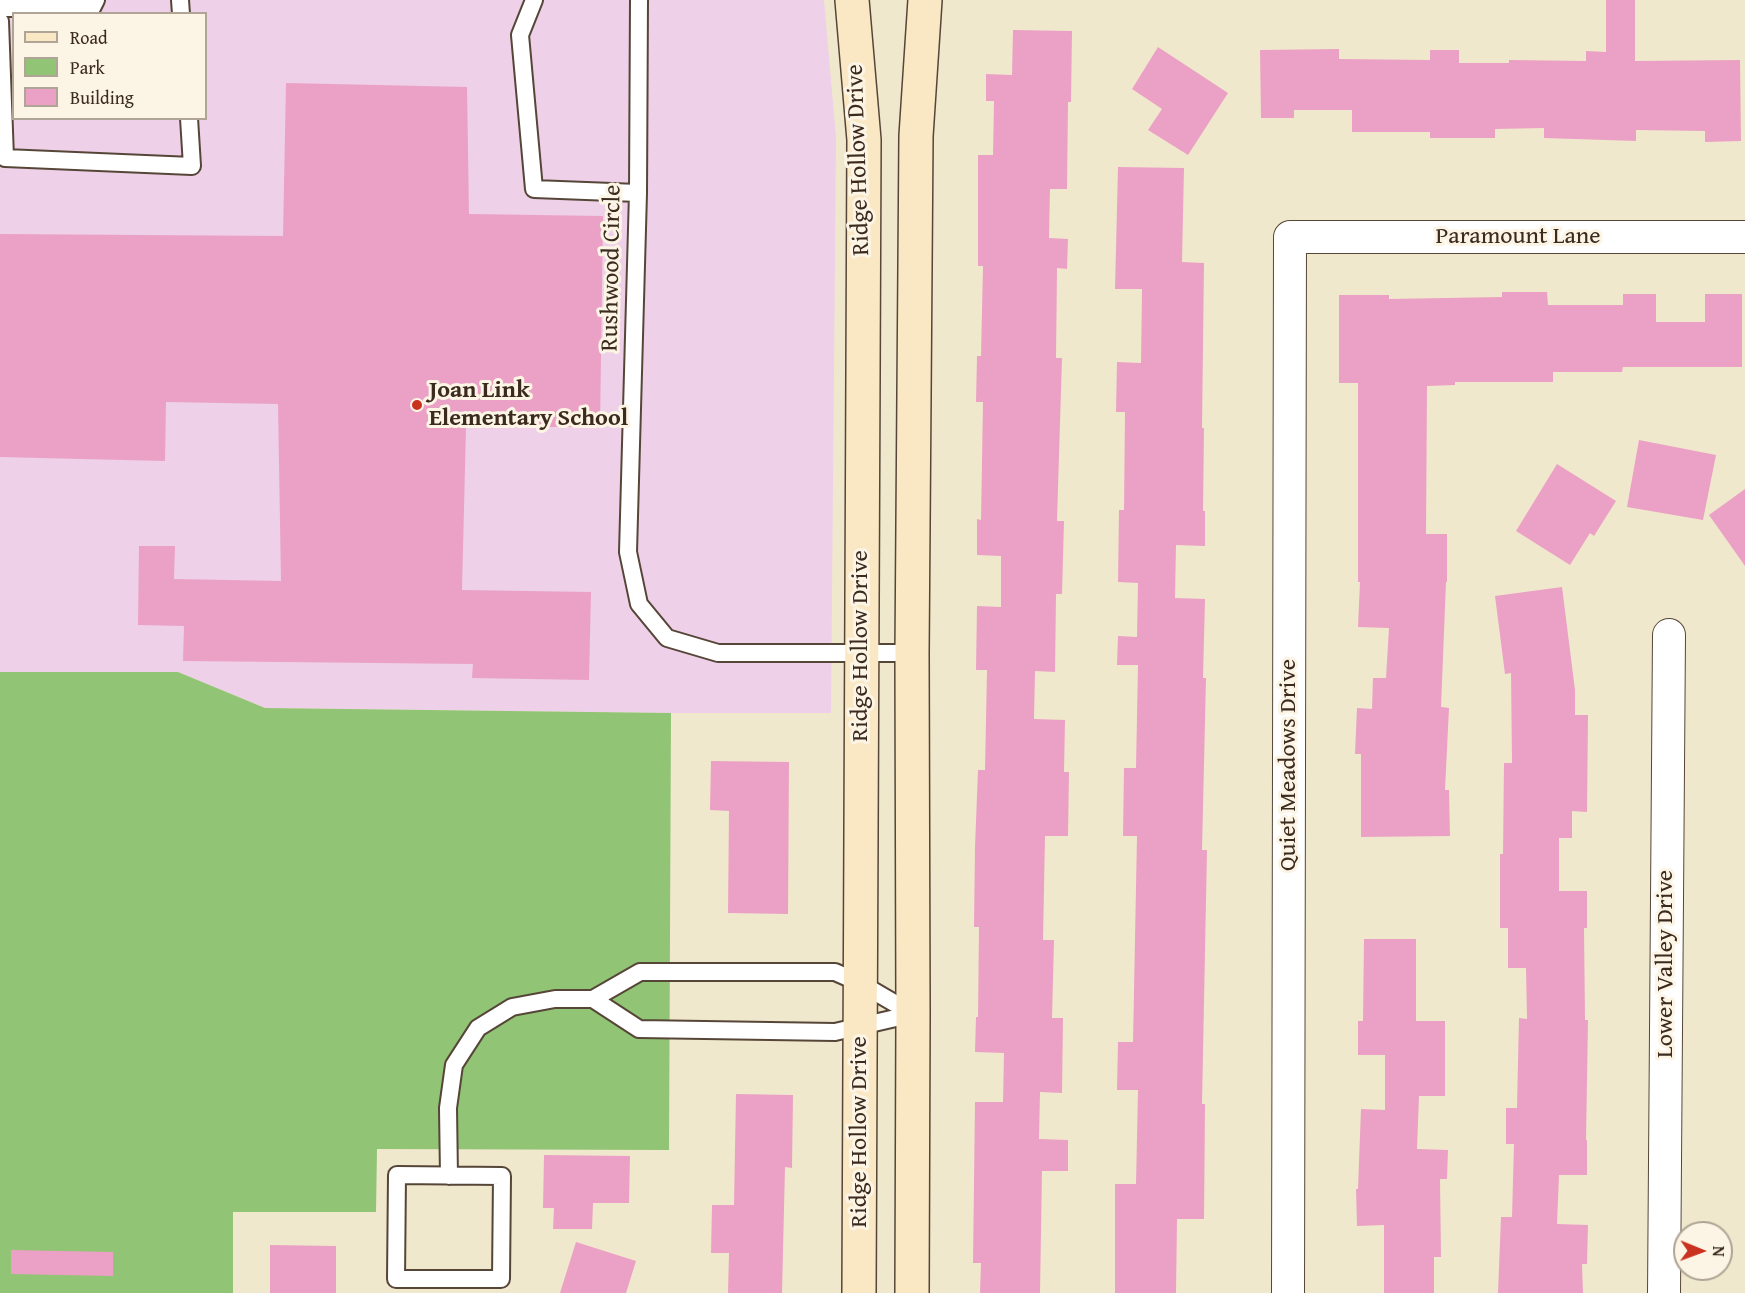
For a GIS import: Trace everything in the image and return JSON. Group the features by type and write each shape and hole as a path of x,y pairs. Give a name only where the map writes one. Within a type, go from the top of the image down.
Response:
{"street":[{"name":"Ridge Hollow Drive","path":"852,0 864,140 859,1293"},
{"path":"912,1293 912,653 916,136 925,0"},
{"name":"Paramount Lane","path":"1290,237 1745,237"},
{"name":"Quiet Meadows Drive","path":"1288,1293 1290,237"},
{"name":"Lower Valley Drive","path":"1664,1293 1668,635"}],"lane":[{"path":"0,8 92,8 96,0"},
{"path":"534,0 520,35 534,189 638,193"},
{"name":"Rushwood Circle","path":"639,0 638,193 628,552 639,604 667,638 718,654 912,653"},
{"path":"0,21 5,158 192,166 189,120"},
{"path":"449,1176 448,1108 454,1065 478,1028 512,1007 555,999 593,999 640,972 835,972 860,982 913,1014"},
{"path":"593,999 639,1029 835,1032 913,1014"},
{"path":"397,1175 449,1176 502,1176 501,1279 396,1278 397,1175"}],"shaded area":[{"name":"Joan Link Elementary School","path":"0,0 824,0 836,137 831,713 265,708 178,672 0,672"}],"green space":[{"path":"0,672 178,672 265,708 671,713 669,1150 377,1149 376,1212 233,1212 233,1293 0,1293"}],"building":[{"path":"1606,0 1635,0 1635,61 1740,60 1741,141 1705,142 1705,131 1636,130 1636,141 1544,138 1544,128 1495,129 1495,138 1430,138 1430,132 1352,132 1352,110 1294,110 1294,118 1261,118 1260,50 1339,49 1339,59 1430,60 1430,50 1459,50 1459,63 1509,63 1509,60 1586,61 1586,51 1606,52"},
{"path":"1013,30 1072,31 1067,189 1050,189 1049,238 1068,239 1067,269 1057,268 1056,358 1062,358 1057,521 1064,521 1062,594 1056,594 1055,672 1035,671 1034,719 1065,720 1064,772 1069,772 1068,836 1045,836 1043,940 1054,940 1052,1018 1063,1018 1062,1093 1040,1092 1039,1139 1068,1140 1068,1171 1042,1171 1040,1293 980,1293 981,1263 973,1263 975,1102 1003,1102 1004,1053 975,1052 976,1017 978,1017 979,927 974,927 975,847 978,770 985,770 987,670 976,670 977,606 1001,607 1001,556 977,555 977,519 981,520 983,402 976,402 977,356 981,356 983,266 978,266 978,155 993,155 994,101 986,101 986,74 1012,75"},
{"path":"1158,47 1228,93 1188,155 1148,130 1162,109 1132,89"},
{"path":"286,83 467,87 469,214 603,216 600,427 466,427 462,590 591,592 589,680 472,678 473,664 183,661 184,626 138,625 139,546 175,546 174,579 281,581 278,404 166,402 165,461 0,457 0,234 283,236"},
{"path":"1118,167 1184,168 1182,262 1204,263 1202,428 1204,428 1205,546 1176,545 1175,598 1205,599 1203,678 1206,678 1202,850 1207,850 1202,1104 1205,1104 1204,1219 1177,1219 1176,1293 1115,1293 1115,1184 1136,1184 1138,1090 1117,1090 1118,1042 1133,1042 1137,836 1123,836 1124,768 1136,768 1138,665 1117,665 1118,636 1137,637 1138,583 1118,582 1119,510 1124,510 1125,412 1116,412 1117,362 1141,363 1142,289 1115,289"},
{"path":"1502,292 1547,292 1548,305 1623,305 1623,294 1656,294 1656,322 1705,322 1705,294 1742,294 1742,367 1623,367 1622,372 1553,372 1553,382 1455,382 1455,385 1427,386 1426,534 1447,534 1441,707 1449,708 1445,790 1449,790 1450,836 1361,837 1361,754 1355,754 1357,708 1372,709 1373,678 1386,678 1389,628 1358,627 1360,582 1358,582 1358,383 1339,383 1339,295 1389,295 1389,299 1502,297"},
{"path":"1639,440 1716,455 1703,520 1627,507"},
{"path":"1557,464 1616,501 1594,536 1590,533 1570,565 1516,531"},
{"path":"1745,489 1745,566 1709,515"},
{"path":"1562,587 1575,690 1575,715 1588,715 1587,812 1572,811 1572,838 1559,838 1559,891 1587,891 1587,928 1584,928 1585,1020 1588,1020 1587,1175 1559,1175 1557,1224 1588,1225 1587,1264 1582,1264 1583,1293 1498,1293 1501,1217 1512,1217 1514,1144 1506,1144 1506,1108 1517,1108 1519,1018 1527,1019 1526,968 1508,968 1508,928 1500,928 1504,763 1512,763 1511,673 1505,674 1495,596"},
{"path":"711,761 789,762 788,914 728,913 729,811 710,810"},
{"path":"1364,939 1416,939 1416,1021 1445,1021 1445,1096 1419,1096 1417,1149 1448,1150 1447,1179 1440,1179 1441,1257 1434,1257 1434,1293 1384,1293 1384,1225 1357,1226 1356,1189 1358,1189 1361,1109 1385,1110 1385,1055 1358,1055 1358,1021 1363,1021"},
{"path":"736,1094 793,1095 792,1168 785,1167 782,1293 728,1293 729,1253 711,1253 712,1205 734,1205"},
{"path":"544,1155 630,1156 629,1203 593,1203 592,1229 553,1229 554,1208 543,1208"},
{"path":"576,1242 636,1261 626,1293 560,1293"},
{"path":"270,1245 336,1246 336,1293 270,1293"},
{"path":"11,1250 113,1252 113,1276 11,1274"}],"place":[{"name":"Joan Link Elementary School","path":"417,405"}]}
